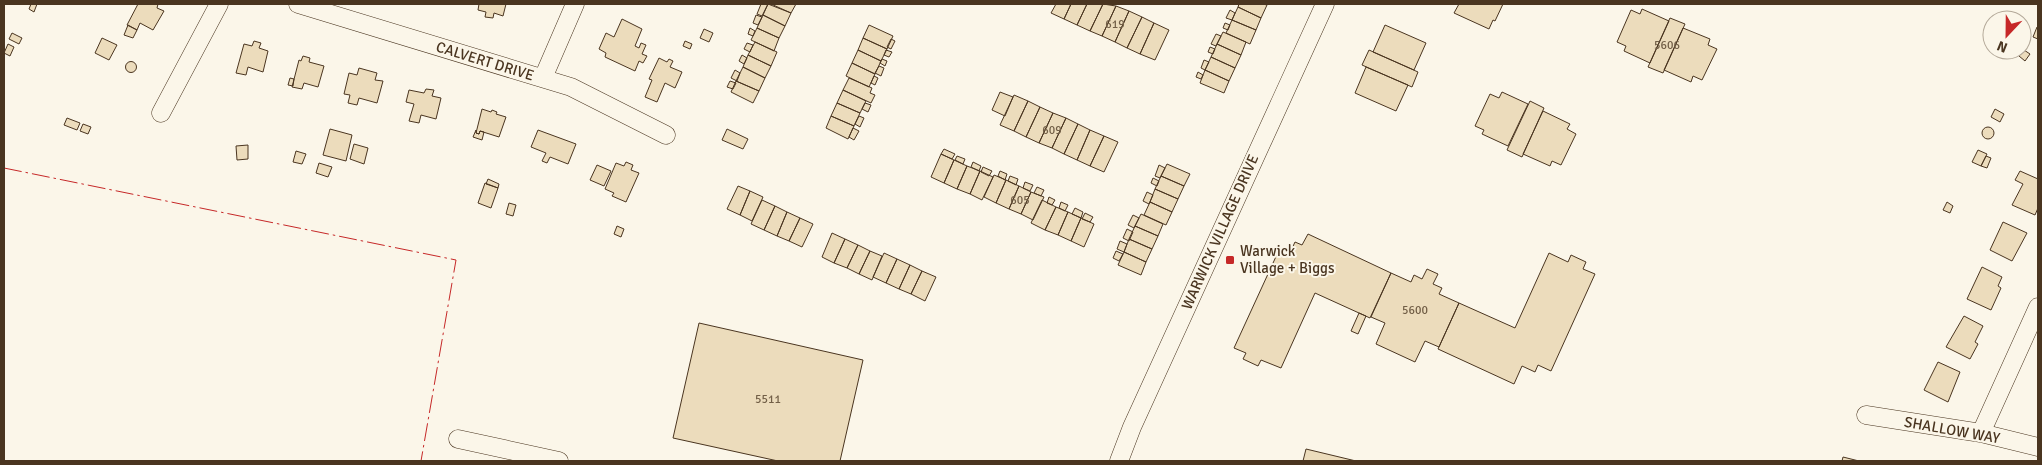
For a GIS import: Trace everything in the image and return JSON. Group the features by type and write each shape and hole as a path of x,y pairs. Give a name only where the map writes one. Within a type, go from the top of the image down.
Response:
{"street":[{"path":"161,113 219,4"},
{"name":"CALVERT DRIVE","path":"298,4 571,87 666,135"},
{"path":"543,78 575,4"},
{"name":"WARWICK VILLAGE DRIVE","path":"1119,461 1135,419 1325,4"},
{"path":"1980,433 2038,307"},
{"name":"SHALLOW WAY","path":"1866,415 1980,433 2038,447"},
{"path":"458,439 559,461"}],"building":[{"path":"31,4 37,4 34,12 29,9"},
{"path":"138,4 158,4 157,8 164,11 153,30 140,23 137,30 127,25"},
{"path":"479,4 506,4 503,16 494,13 493,18 485,17 486,12 478,10"},
{"path":"761,4 768,4 762,16 757,14"},
{"path":"768,4 791,13 785,26 763,15"},
{"path":"771,4 796,4 791,13"},
{"path":"1056,4 1071,4 1064,19 1051,13"},
{"path":"1071,4 1087,4 1077,25 1064,19"},
{"path":"1087,4 1103,4 1090,31 1077,25"},
{"path":"1103,4 1116,6 1102,36 1090,31"},
{"path":"1239,4 1267,5 1261,18 1238,7"},
{"path":"1459,4 1503,4 1489,29 1454,13"},
{"path":"1116,6 1129,11 1115,42 1102,36"},
{"path":"1238,7 1261,18 1256,30 1232,20"},
{"path":"1642,9 1669,21 1650,63 1624,51 1626,46 1617,42 1631,10 1640,14"},
{"path":"1230,10 1235,13 1232,20 1226,18"},
{"path":"1129,11 1142,17 1127,48 1115,42"},
{"path":"756,15 762,17 758,25 753,23"},
{"path":"763,15 785,26 779,38 757,28"},
{"path":"1142,17 1154,23 1140,54 1127,48"},
{"path":"1670,18 1685,24 1663,73 1648,67"},
{"path":"622,19 642,29 635,46 639,48 641,43 646,45 642,54 647,56 643,63 639,61 635,71 605,57 606,53 599,49 606,33 614,37"},
{"path":"1232,20 1256,30 1250,44 1226,33"},
{"path":"1154,23 1169,30 1155,60 1140,54"},
{"path":"1225,23 1230,25 1228,30 1223,28"},
{"path":"128,25 137,30 133,38 124,35"},
{"path":"869,25 893,36 887,49 863,38"},
{"path":"1385,25 1426,43 1414,70 1373,52"},
{"path":"2038,27 2038,39 2033,37"},
{"path":"750,28 755,31 753,36 748,34"},
{"path":"757,28 779,38 774,51 751,40"},
{"path":"1683,28 1710,39 1708,45 1717,49 1702,80 1693,76 1691,82 1664,70"},
{"path":"704,29 713,33 709,42 700,38"},
{"path":"1223,32 1246,42 1241,55 1217,44"},
{"path":"12,33 22,38 19,44 9,39"},
{"path":"1216,34 1221,36 1216,46 1211,44"},
{"path":"102,38 117,45 109,60 95,53"},
{"path":"863,38 887,49 881,61 858,50"},
{"path":"891,39 895,41 891,49 887,47"},
{"path":"254,41 261,43 259,48 268,51 263,72 248,67 246,75 236,73 244,44 252,46"},
{"path":"685,41 692,44 690,49 683,46"},
{"path":"755,42 777,52 771,66 748,55"},
{"path":"747,43 753,45 750,52 744,49"},
{"path":"8,44 14,47 10,56 4,53"},
{"path":"1217,44 1241,55 1235,68 1211,57"},
{"path":"1210,47 1215,49 1213,54 1208,52"},
{"path":"858,50 881,61 875,74 852,63"},
{"path":"886,50 892,52 889,57 884,55"},
{"path":"1369,50 1418,72 1412,87 1362,65"},
{"path":"742,55 747,58 744,64 739,61"},
{"path":"748,55 771,66 765,78 743,67"},
{"path":"303,56 310,58 309,62 324,66 318,87 304,83 302,89 292,87 299,60 301,61"},
{"path":"1211,57 1235,68 1229,81 1205,70"},
{"path":"659,58 667,62 669,59 673,61 670,67 682,72 675,88 665,83 657,102 645,97 652,80 649,79"},
{"path":"882,59 887,61 885,66 880,63"},
{"path":"1204,60 1209,62 1205,70 1201,68"},
{"path":"131,61 137,67 131,73 125,67"},
{"path":"852,63 875,74 869,87 846,76"},
{"path":"879,66 884,68 881,76 875,73"},
{"path":"743,67 765,78 759,91 736,81"},
{"path":"1366,67 1408,85 1396,111 1355,93"},
{"path":"359,68 377,73 375,80 383,81 377,103 359,98 357,105 348,103 350,95 344,94 349,73 357,75"},
{"path":"735,70 740,73 737,81 731,78"},
{"path":"1205,70 1229,81 1224,93 1200,83"},
{"path":"1198,72 1203,75 1201,79 1196,77"},
{"path":"874,76 878,78 875,85 871,83"},
{"path":"290,78 294,79 293,86 288,85"},
{"path":"849,78 872,88 870,93 875,95 871,103 843,90"},
{"path":"730,81 736,83 733,89 727,87"},
{"path":"736,81 759,91 753,103 731,92"},
{"path":"426,89 434,90 432,96 441,98 436,119 421,115 419,123 409,121 414,104 406,102 409,90 424,93"},
{"path":"843,90 866,101 860,113 837,103"},
{"path":"1000,92 1013,97 1005,116 992,110"},
{"path":"1502,92 1528,104 1508,146 1482,134 1484,130 1475,126 1490,94 1499,98"},
{"path":"1014,95 1028,101 1014,131 1000,125"},
{"path":"1028,101 1040,107 1026,137 1014,131"},
{"path":"1530,101 1544,108 1522,157 1507,150"},
{"path":"837,103 860,113 854,126 831,116"},
{"path":"865,103 871,105 868,112 862,109"},
{"path":"1040,107 1053,113 1039,143 1026,137"},
{"path":"482,109 491,112 492,110 497,112 496,114 506,117 499,137 480,131 479,134 476,133"},
{"path":"1995,109 2004,114 2000,122 1991,117"},
{"path":"1543,111 1570,124 1567,129 1576,134 1561,165 1552,161 1550,166 1523,154"},
{"path":"1053,113 1066,118 1052,148 1039,143"},
{"path":"831,116 854,126 848,139 826,128"},
{"path":"859,116 864,118 860,127 855,124"},
{"path":"67,118 80,123 77,130 64,125"},
{"path":"1066,118 1078,124 1064,154 1052,148"},
{"path":"83,124 91,127 88,134 80,131"},
{"path":"1078,124 1090,130 1077,160 1064,154"},
{"path":"1986,127 1990,127 1994,133 1990,139 1986,139 1982,135 1982,131"},
{"path":"853,128 859,131 854,140 849,137"},
{"path":"330,129 352,135 346,161 323,155"},
{"path":"727,129 748,139 743,149 722,140"},
{"path":"476,130 476,133 479,134 480,131 484,132 482,140 473,137"},
{"path":"538,130 576,144 568,164 550,157 547,163 542,161 546,153 531,147"},
{"path":"1090,130 1104,136 1090,166 1077,160"},
{"path":"1104,136 1118,142 1104,172 1090,166"},
{"path":"354,144 368,148 364,164 350,159"},
{"path":"248,145 248,159 237,160 236,146"},
{"path":"944,149 955,154 952,159 941,154"},
{"path":"1978,150 1987,154 1981,166 1972,162"},
{"path":"296,151 306,154 302,164 293,162"},
{"path":"941,154 954,160 944,183 931,177"},
{"path":"957,156 965,159 963,164 955,160"},
{"path":"1986,156 1991,158 1987,168 1981,166"},
{"path":"954,160 967,166 957,189 944,183"},
{"path":"626,162 633,165 631,170 639,173 626,202 612,196 614,193 605,189 616,163 624,166"},
{"path":"973,162 981,166 979,171 971,167"},
{"path":"319,163 332,167 328,177 316,173"},
{"path":"1167,164 1190,174 1184,186 1161,176"},
{"path":"597,165 611,171 604,186 590,180"},
{"path":"1159,165 1165,168 1160,178 1155,176"},
{"path":"967,166 980,171 970,194 957,189"},
{"path":"983,167 992,171 989,176 981,172"},
{"path":"980,171 993,177 982,200 970,194"},
{"path":"1000,171 1007,174 1005,180 998,176"},
{"path":"2020,171 2038,179 2038,208 2035,215 2012,205 2023,184 2015,180"},
{"path":"994,175 1006,180 996,203 984,197"},
{"path":"1010,176 1018,179 1016,185 1008,181"},
{"path":"1161,176 1184,186 1178,199 1155,189"},
{"path":"1153,178 1159,181 1157,186 1151,183"},
{"path":"488,179 499,184 498,188 486,184"},
{"path":"1006,180 1019,186 1009,209 996,203"},
{"path":"1025,182 1033,185 1030,191 1023,188"},
{"path":"485,183 498,188 491,208 478,203"},
{"path":"738,186 750,191 740,215 727,209"},
{"path":"1019,186 1031,192 1021,214 1009,209"},
{"path":"1037,187 1044,190 1041,196 1034,193"},
{"path":"1155,189 1178,199 1172,212 1150,202"},
{"path":"750,191 763,197 752,221 740,215"},
{"path":"1031,192 1044,197 1033,220 1021,214"},
{"path":"1147,192 1153,195 1149,204 1143,201"},
{"path":"1049,197 1055,200 1052,205 1047,203"},
{"path":"762,200 775,206 764,230 751,224"},
{"path":"1042,200 1056,207 1045,230 1031,223"},
{"path":"1061,202 1068,205 1065,211 1059,208"},
{"path":"1150,202 1172,212 1166,225 1144,215"},
{"path":"1947,202 1953,206 1950,213 1943,210"},
{"path":"509,203 516,205 513,216 506,214"},
{"path":"775,206 787,212 777,236 764,230"},
{"path":"1056,207 1068,212 1058,235 1045,230"},
{"path":"1075,208 1083,212 1081,218 1072,214"},
{"path":"787,212 800,218 789,241 777,236"},
{"path":"1068,212 1081,218 1071,241 1058,235"},
{"path":"1085,213 1093,217 1090,222 1082,219"},
{"path":"1141,214 1163,224 1158,236 1135,226"},
{"path":"1133,215 1139,218 1134,228 1128,225"},
{"path":"800,218 813,224 802,247 789,241"},
{"path":"1081,218 1094,224 1084,247 1071,241"},
{"path":"2003,222 2027,233 2012,261 1990,250"},
{"path":"617,226 624,229 621,237 614,234"},
{"path":"1135,226 1158,236 1152,249 1129,239"},
{"path":"1127,229 1133,232 1129,241 1123,238"},
{"path":"832,233 845,239 834,263 822,257"},
{"path":"1308,234 1391,273 1370,318 1315,293 1281,368 1261,360 1258,366 1243,359 1246,353 1234,348 1279,250 1289,255 1295,242 1302,245"},
{"path":"845,239 858,245 847,268 834,263"},
{"path":"1129,239 1152,249 1146,262 1124,252"},
{"path":"1120,241 1127,244 1124,252 1117,249"},
{"path":"858,245 870,251 859,274 847,268"},
{"path":"870,251 882,256 872,280 859,274"},
{"path":"1116,251 1123,254 1119,261 1113,258"},
{"path":"1124,252 1146,262 1141,275 1118,265"},
{"path":"884,253 897,259 886,283 873,277"},
{"path":"1549,253 1568,262 1571,255 1586,262 1583,269 1595,274 1551,371 1538,365 1535,372 1522,366 1514,384 1438,349 1459,303 1515,328"},
{"path":"897,259 910,265 899,289 886,283"},
{"path":"910,265 922,271 911,294 899,289"},
{"path":"1982,267 2002,277 1998,286 2001,288 1991,310 1967,299"},
{"path":"1427,269 1438,274 1433,284 1442,288 1439,294 1459,303 1439,347 1425,341 1415,362 1376,344 1385,323 1371,317 1391,273 1411,282 1414,275 1422,279"},
{"path":"922,271 936,277 925,301 911,294"},
{"path":"1359,313 1366,316 1358,334 1351,331"},
{"path":"1964,316 1983,326 1975,342 1978,344 1970,359 1946,347"},
{"path":"699,323 863,360 840,461 778,461 673,438"},
{"path":"1938,362 1960,372 1948,402 1924,390"},
{"path":"1306,449 1356,461 1303,461"},
{"path":"1843,457 1859,461 1842,461"}],"power":[{"path":"4,168 456,260 421,461"}],"place":[{"name":"Warwick Village + Biggs","path":"1230,260"}]}
